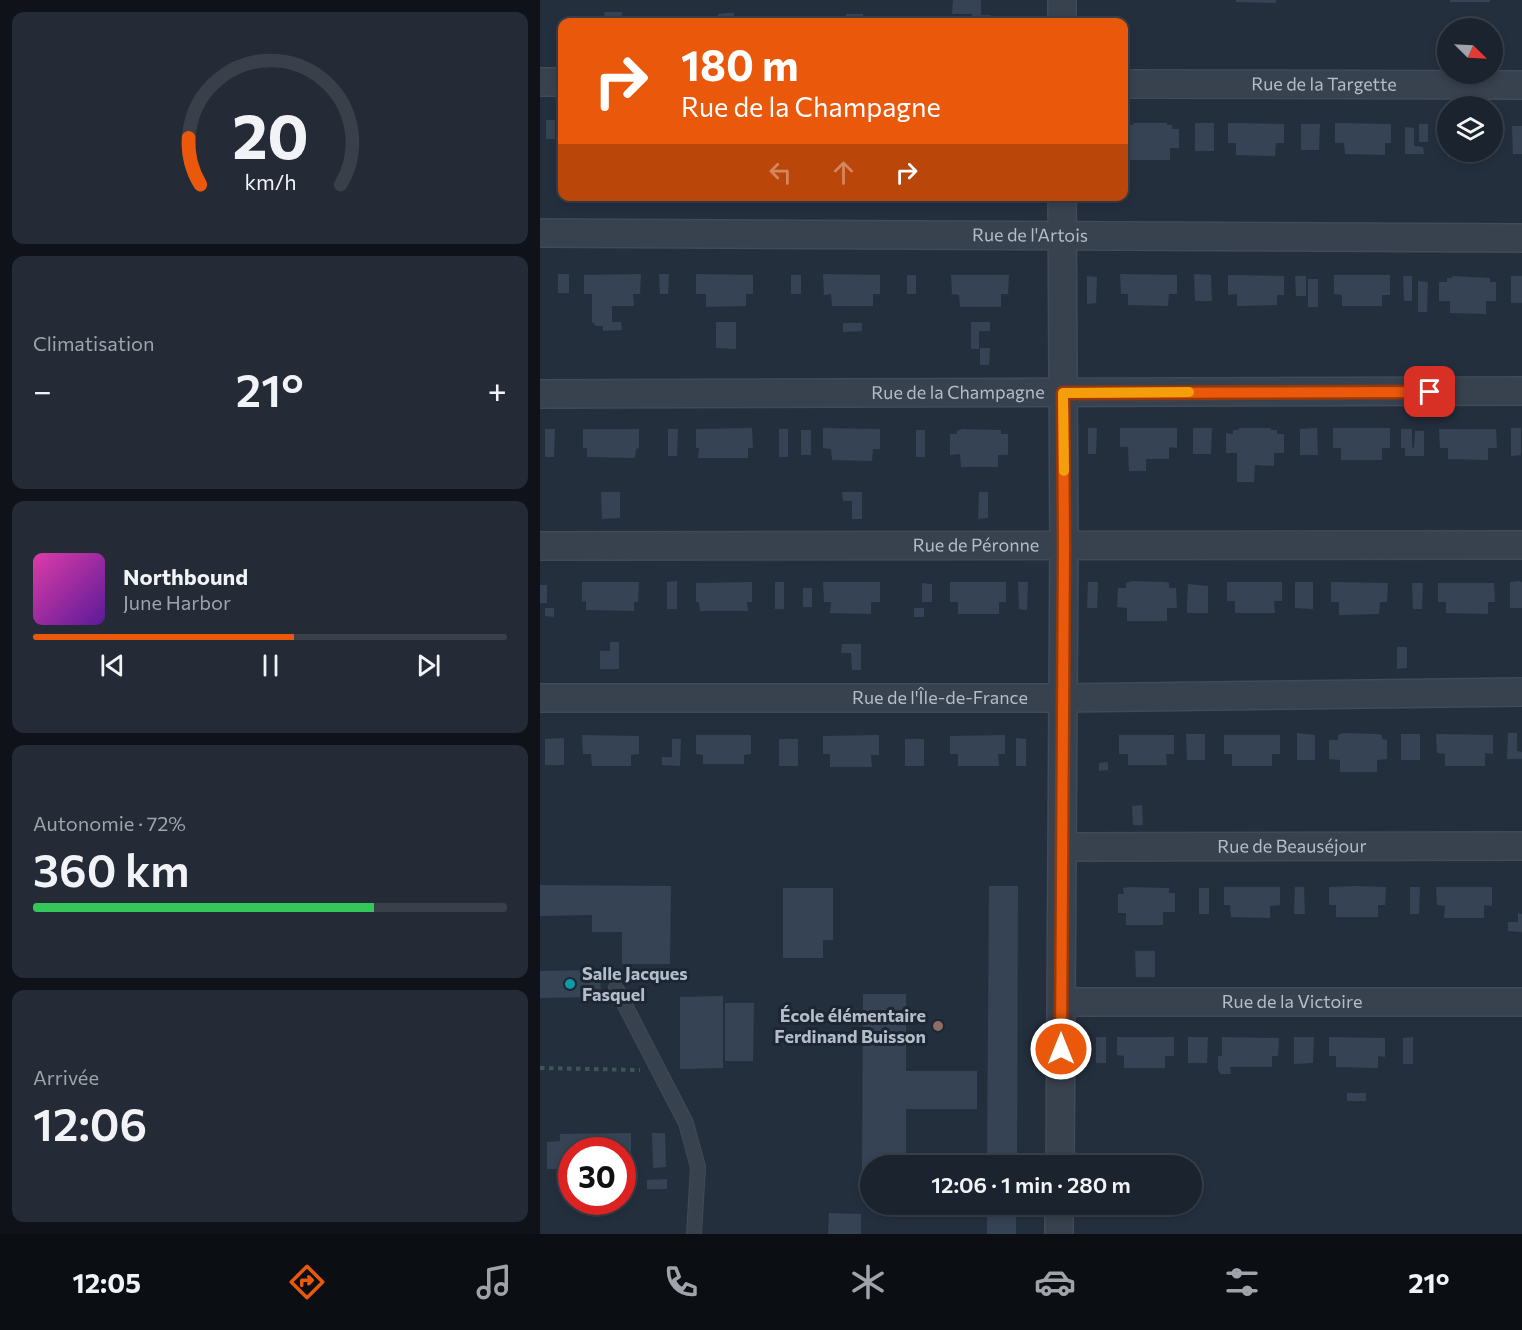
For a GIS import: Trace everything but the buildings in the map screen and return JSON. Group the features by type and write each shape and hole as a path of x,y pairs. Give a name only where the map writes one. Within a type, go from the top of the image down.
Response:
{"street":[{"path":"1062,0 1062,18"},
{"path":"540,82 558,82"},
{"name":"Rue de la Targette","path":"1128,84 1522,85"},
{"path":"1060,1155 1064,546 1062,201"},
{"name":"Rue de l'Artois","path":"540,234 1522,238"},
{"name":"Rue de la Champagne","path":"540,394 1522,391"},
{"name":"Rue de Péronne","path":"540,546 1522,545"},
{"name":"Rue de l'Île-de-France","path":"540,698 1063,698 1522,692"},
{"name":"Rue de Beauséjour","path":"1062,847 1522,846"},
{"name":"Rue de la Victoire","path":"1061,1002 1522,1002"},
{"path":"1059,1215 1059,1234"}],"lane":[{"path":"616,988 686,1123 698,1167 694,1234"}],"path":[{"path":"540,1068 642,1070 648,1082 666,1082"}],"slow traffic":[{"path":"1064,471 1063,393 1189,392"}],"place":[{"name":"Salle Jacques Fasquel","path":"570,984"},
{"name":"École élémentaire Ferdinand Buisson","path":"938,1026"}],"route":[{"path":"1061,1049 1063,393 1430,392"}]}
